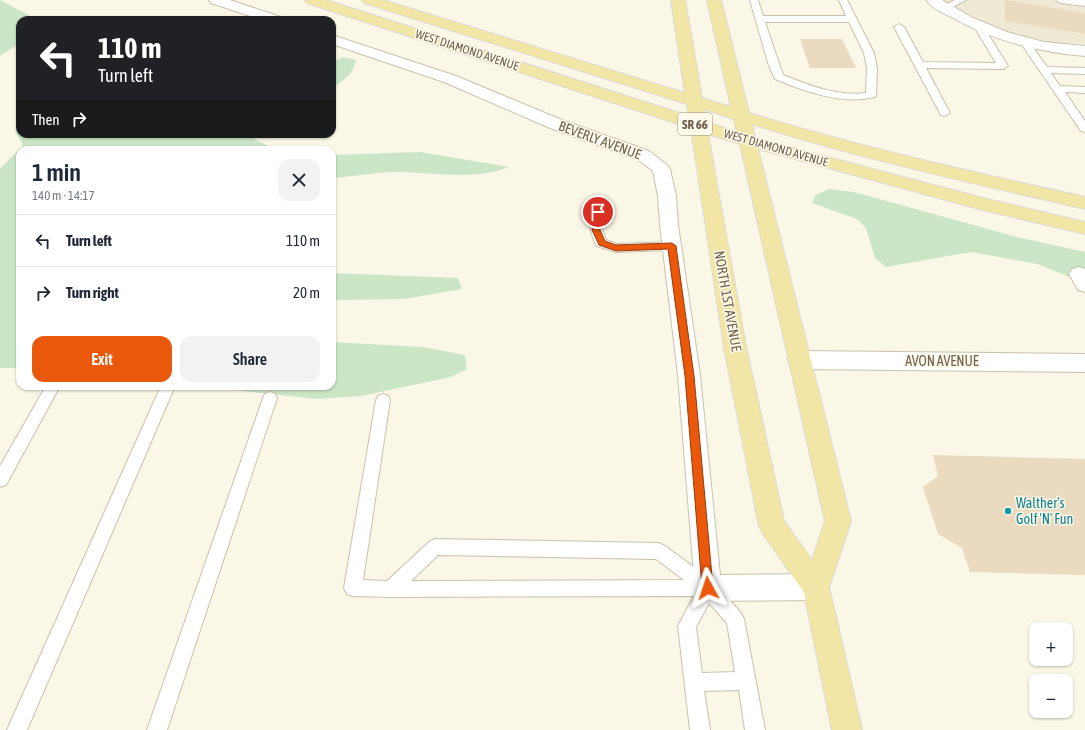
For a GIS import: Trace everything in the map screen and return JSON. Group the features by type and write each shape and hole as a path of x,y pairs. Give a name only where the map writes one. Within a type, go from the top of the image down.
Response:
{"main road":[{"name":"WEST DIAMOND AVENUE","path":"312,0 748,141 983,204 1085,228"},
{"name":"WEST DIAMOND AVENUE","path":"369,0 815,138 939,170 1085,203"},
{"name":"NORTH 1ST AVENUE","path":"678,0 735,346 772,526 816,587 847,730"},
{"path":"714,0 838,521 816,587"}],"street":[{"path":"216,0 264,16"},
{"path":"938,4 980,28 1025,42 1050,47 1085,51"},
{"name":"BEVERLY AVENUE","path":"336,40 450,79 556,124 643,155 652,160 660,169 663,176 689,376 708,588"},
{"name":"AVON AVENUE","path":"799,360 1085,363"},
{"path":"708,588 816,587"}],"lane":[{"path":"754,0 774,66 779,77 800,86 835,94 863,97 871,95 872,68 869,53 843,0"},
{"path":"938,4 962,0"},
{"path":"1060,0 1085,3"},
{"path":"760,19 852,19"},
{"path":"899,27 945,113"},
{"path":"919,65 1003,66 980,28"},
{"path":"1025,42 1057,89 1080,114 1085,129"},
{"path":"1044,70 1085,71"},
{"path":"1057,89 1085,90"},
{"path":"598,212 596,230 601,243 616,248 672,246"},
{"path":"0,480 51,390"},
{"path":"17,730 166,390"},
{"path":"157,730 270,398"},
{"path":"383,400 353,588 708,588"},
{"path":"390,589 435,547 659,551 708,588 735,619 755,730"},
{"path":"700,730 688,626 708,588"},
{"path":"694,682 746,681"}],"shaded area":[{"path":"944,0 1085,0 1085,44 1048,42 1000,30 961,12"}],"green space":[{"path":"0,0 30,16 16,16 16,46 0,56"},
{"path":"343,57 356,60 351,73 336,85 336,60"},
{"path":"19,138 252,138 269,146 22,146 23,145"},
{"path":"16,152 16,368 0,368 0,169"},
{"path":"420,152 509,167 480,174 465,175 390,172 336,178 336,155"},
{"path":"829,189 854,192 1017,237 1085,252 1085,283 1037,264 971,252 886,267 875,258 866,228 857,219 812,203 816,195"},
{"path":"336,273 458,278 462,289 404,299 336,300"},
{"path":"336,342 422,347 465,355 467,369 451,377 361,396 317,399 233,390 336,390"}],"building":[{"path":"1005,0 1085,13 1085,34 1005,21"},
{"path":"800,39 842,39 856,68 810,68"},
{"name":"Walther's Golf 'N' Fun","path":"933,455 1085,459 1085,575 970,572 962,548 938,534 923,487 938,476"}],"place":[{"name":"Walther's Golf 'N' Fun","path":"1008,511"}],"route":[{"path":"598,212 596,230 601,243 616,248 672,246 689,376 708,588"}]}
